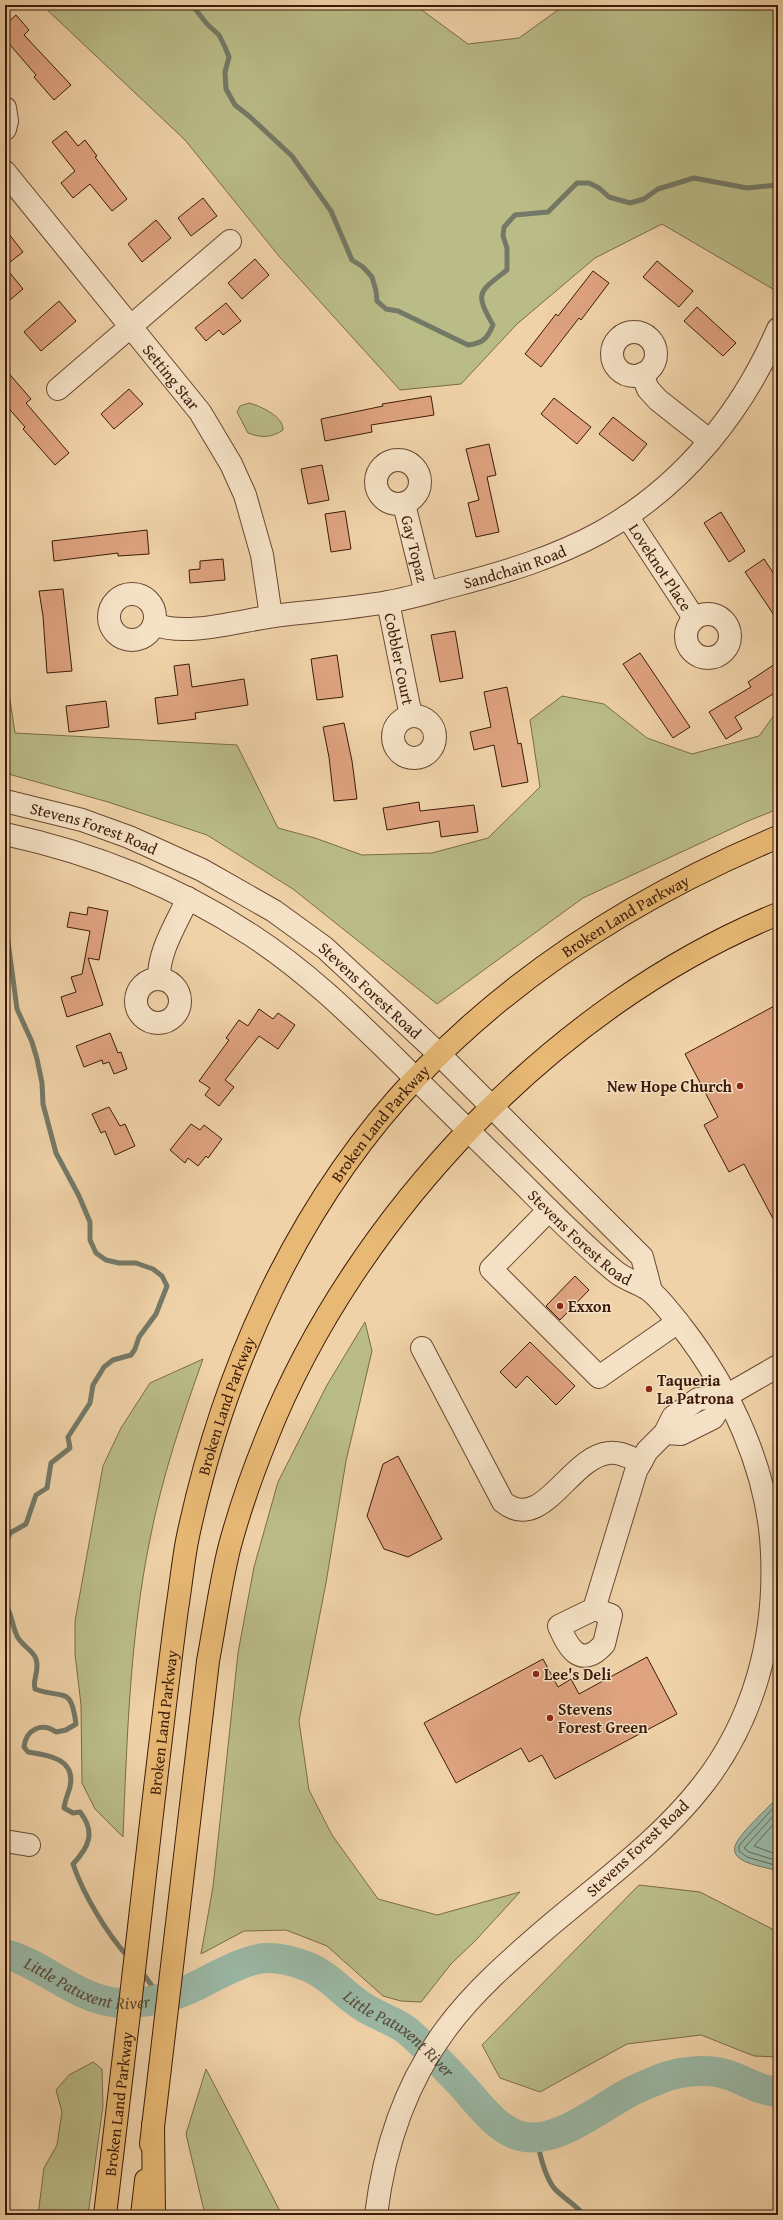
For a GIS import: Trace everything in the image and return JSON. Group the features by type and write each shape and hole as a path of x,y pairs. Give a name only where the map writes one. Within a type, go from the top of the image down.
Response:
{"main road":[{"name":"Broken Land Parkway","path":"105,2215 170,1656 187,1539 202,1480 223,1409 265,1302 296,1243 331,1186 366,1137 416,1079 440,1055 509,994 606,924 701,871 778,837"},
{"path":"142,2215 208,1661 217,1608 229,1550 245,1496 267,1436 291,1382 343,1288 378,1239 468,1130 491,1106 549,1054 640,987 728,937 778,914"},
{"path":"153,2125 154,2215"}],"street":[{"path":"5,108 8,121 5,129"},
{"name":"Setting Star","path":"5,172 200,412 231,464 245,495 262,555 271,616"},
{"path":"58,389 230,240"},
{"name":"Sandchain Road","path":"154,624 165,629 182,630 271,616 388,602 497,575 536,561 600,532 627,516 685,469 710,442 736,408 775,344"},
{"path":"642,374 648,389 658,400 710,442"},
{"name":"Gay Topaz","path":"404,504 426,593"},
{"name":"Loveknot Place","path":"627,516 694,618"},
{"name":"Cobbler Court","path":"388,602 411,716"},
{"name":"Stevens Forest Road","path":"5,801 82,820 129,837 202,870 233,886 274,911 325,948 440,1055 642,1258 651,1291"},
{"name":"Stevens Forest Road","path":"5,834 69,849 146,878 188,898 254,937 303,974 349,1013 549,1210 620,1276 651,1291 678,1322 708,1364 726,1396 754,1461 763,1492 772,1544 772,1597 765,1654 745,1712 732,1740 717,1764 680,1810 646,1844 498,1972 446,2028 410,2088 384,2163 376,2215"},
{"path":"159,979 161,960 188,898"},
{"path":"549,1210 492,1269 599,1377 678,1322"},
{"path":"422,1348 502,1502 509,1507 526,1510 536,1508 577,1469 596,1456 609,1453 618,1453 641,1462"},
{"path":"594,1609 629,1492 647,1451 665,1433 673,1417 698,1398 726,1396 778,1366"},
{"path":"5,1841 29,1845"}],"green space":[{"path":"42,5 415,5 468,44 519,38 565,5 778,5 778,292 662,224 595,258 517,324 461,384 400,390 278,255 185,140"},
{"path":"249,403 271,413 280,421 283,430 270,436 258,436 248,433 237,412 240,406"},
{"path":"5,667 15,733 237,745 278,828 315,838 362,855 432,853 488,838 540,787 530,720 562,696 604,704 647,738 692,754 759,736 778,710 778,809 748,821 583,898 437,1004 293,889 207,835 108,802 5,773"},
{"path":"365,1322 372,1351 346,1461 326,1583 299,1721 309,1790 332,1835 378,1899 437,1915 520,1892 476,1940 451,1964 421,2002 401,2001 383,1996 327,1946 286,1930 244,1931 201,1954 213,1887 238,1653 254,1567 278,1482 327,1385"},
{"path":"203,1359 180,1426 160,1493 143,1576 130,1687 123,1837 95,1809 82,1783 81,1705 75,1654 75,1621 103,1466 121,1428 150,1383"},
{"path":"639,1885 700,1892 778,1932 778,2057 754,2056 701,2035 627,2044 540,2092 500,2078 482,2045"},
{"path":"93,2062 102,2069 103,2106 88,2215 38,2215 44,2168 57,2145 62,2112 56,2090 69,2075"},
{"path":"206,2069 282,2215 205,2215 186,2134"}],"water":[{"path":"778,1797 778,1871 745,1862 735,1853 735,1845 743,1833"}],"building":[{"path":"16,15 29,30 24,35 71,85 54,100 34,77 36,75 5,39 5,25"},
{"path":"66,131 78,146 85,140 97,156 95,157 127,199 112,211 90,184 73,198 61,183 75,171 52,142"},
{"path":"203,198 217,216 191,236 178,218"},
{"path":"156,220 171,238 142,262 128,244"},
{"path":"5,229 23,252 5,266"},
{"path":"255,259 269,275 242,299 228,283"},
{"path":"657,261 693,291 679,307 643,277"},
{"path":"5,267 23,289 5,304"},
{"path":"593,271 609,283 581,320 579,318 541,367 525,354 556,314 558,316"},
{"path":"59,301 76,321 41,351 24,332"},
{"path":"226,303 241,321 223,335 219,330 206,341 195,328"},
{"path":"697,307 736,343 723,356 684,321"},
{"path":"5,369 31,399 26,403 69,453 55,465 23,429 25,427 5,404"},
{"path":"129,389 143,404 114,429 101,414"},
{"path":"431,396 434,415 371,425 372,432 325,441 321,419 383,406 382,404"},
{"path":"554,398 591,427 577,444 541,414"},
{"path":"613,417 647,444 633,461 599,434"},
{"path":"489,444 496,475 487,477 499,532 476,537 468,503 479,500 466,449"},
{"path":"322,465 329,500 308,504 301,469"},
{"path":"345,511 351,549 331,552 325,514"},
{"path":"721,512 745,551 729,562 704,523"},
{"path":"147,530 149,554 118,556 118,553 54,561 52,541"},
{"path":"223,559 225,580 190,583 189,570 200,569 200,561"},
{"path":"764,559 778,580 778,621 745,572"},
{"path":"63,589 72,671 47,673 43,616 39,591"},
{"path":"455,631 463,678 440,682 431,635"},
{"path":"640,653 690,727 673,738 623,664"},
{"path":"337,655 343,697 317,700 311,659"},
{"path":"778,662 778,691 735,717 742,729 726,739 709,712 751,687 748,682"},
{"path":"189,664 192,687 244,679 248,705 195,713 196,719 158,724 155,698 178,695 174,666"},
{"path":"507,687 518,744 521,743 528,782 502,787 494,745 474,750 470,732 491,727 484,692"},
{"path":"106,701 109,727 69,732 66,706"},
{"path":"344,723 352,761 357,799 334,801 329,757 323,727"},
{"path":"419,802 420,811 474,805 478,832 441,837 439,821 387,830 383,808"},
{"path":"88,907 108,911 99,960 88,958 103,1005 67,1017 61,997 76,992 71,977 82,974 90,931 67,927 70,912 87,915"},
{"name":"New Hope Church","path":"778,1004 778,1228 744,1164 729,1172 704,1125 718,1117 685,1054"},
{"path":"259,1009 273,1019 278,1013 295,1025 278,1049 259,1036 225,1080 234,1087 219,1106 205,1095 210,1088 199,1081 229,1040 226,1038 239,1020 248,1026"},
{"path":"110,1033 118,1053 121,1052 127,1069 114,1074 109,1062 103,1064 102,1060 84,1067 76,1046"},
{"path":"109,1107 120,1126 125,1124 135,1146 115,1155 105,1131 101,1133 92,1114"},
{"path":"191,1124 200,1130 204,1125 222,1139 208,1158 206,1156 198,1166 188,1158 185,1163 170,1150"},
{"name":"Exxon","path":"575,1276 589,1290 560,1320 546,1306"},
{"path":"530,1342 575,1386 556,1405 527,1376 516,1388 500,1372"},
{"path":"398,1456 442,1539 408,1557 384,1549 367,1516 383,1464"},
{"name":"Stevens Forest Green","path":"647,1657 677,1714 555,1779 542,1755 529,1762 521,1748 456,1783 424,1723 543,1659 558,1687 571,1679 579,1694"}],"waterway":[{"path":"192,5 207,24 219,35 225,47 229,57 225,72 226,89 235,105 292,156 331,211 352,260 363,267 372,277 377,301 386,309 398,311 468,345 484,340 489,334 493,325 483,306 482,293 490,283 507,270 507,248 503,236 504,227 515,215 548,212 577,183 589,183 599,188 609,197 630,203 644,199 658,189 694,178 747,188 778,185"},
{"path":"5,919 17,1009 32,1042 37,1059 42,1083 43,1104 56,1153 79,1196 90,1222 90,1240 96,1253 106,1260 119,1263 136,1263 153,1269 162,1276 167,1286 156,1314 139,1337 135,1349 131,1355 113,1360 104,1367 93,1385 90,1403 68,1437 70,1448 51,1463 47,1488 36,1495 26,1524 10,1533 5,1547"},
{"path":"5,1604 17,1636 35,1656 37,1663 34,1682 35,1689 59,1694 68,1698 74,1711 76,1724 66,1730 56,1732 45,1728 36,1729 28,1736 24,1747 28,1752 59,1760 65,1764 69,1770 71,1778 70,1787 64,1808 73,1813 80,1812 85,1819 89,1833 83,1852 73,1864 77,1876 96,1913 112,1937 129,1958"},
{"name":"Little Patuxent River","path":"5,1954 20,1959 76,1990 90,1996 106,2001 122,2003 151,2001 171,1996 239,1965 260,1959 274,1958 300,1964 314,1969 367,2009 405,2029 431,2053 484,2111 501,2126 520,2136 534,2138 563,2130 578,2123 632,2091 674,2074 696,2071 719,2072 757,2087 778,2092"},
{"path":"141,1971 161,1998"},
{"path":"536,2138 543,2164 554,2188 584,2215"}],"place":[{"name":"New Hope Church","path":"740,1086"},
{"name":"Exxon","path":"560,1306"},
{"name":"Taqueria La Patrona","path":"649,1389"},
{"name":"Lee's Deli","path":"536,1674"},
{"name":"Stevens Forest Green","path":"550,1718"}]}
